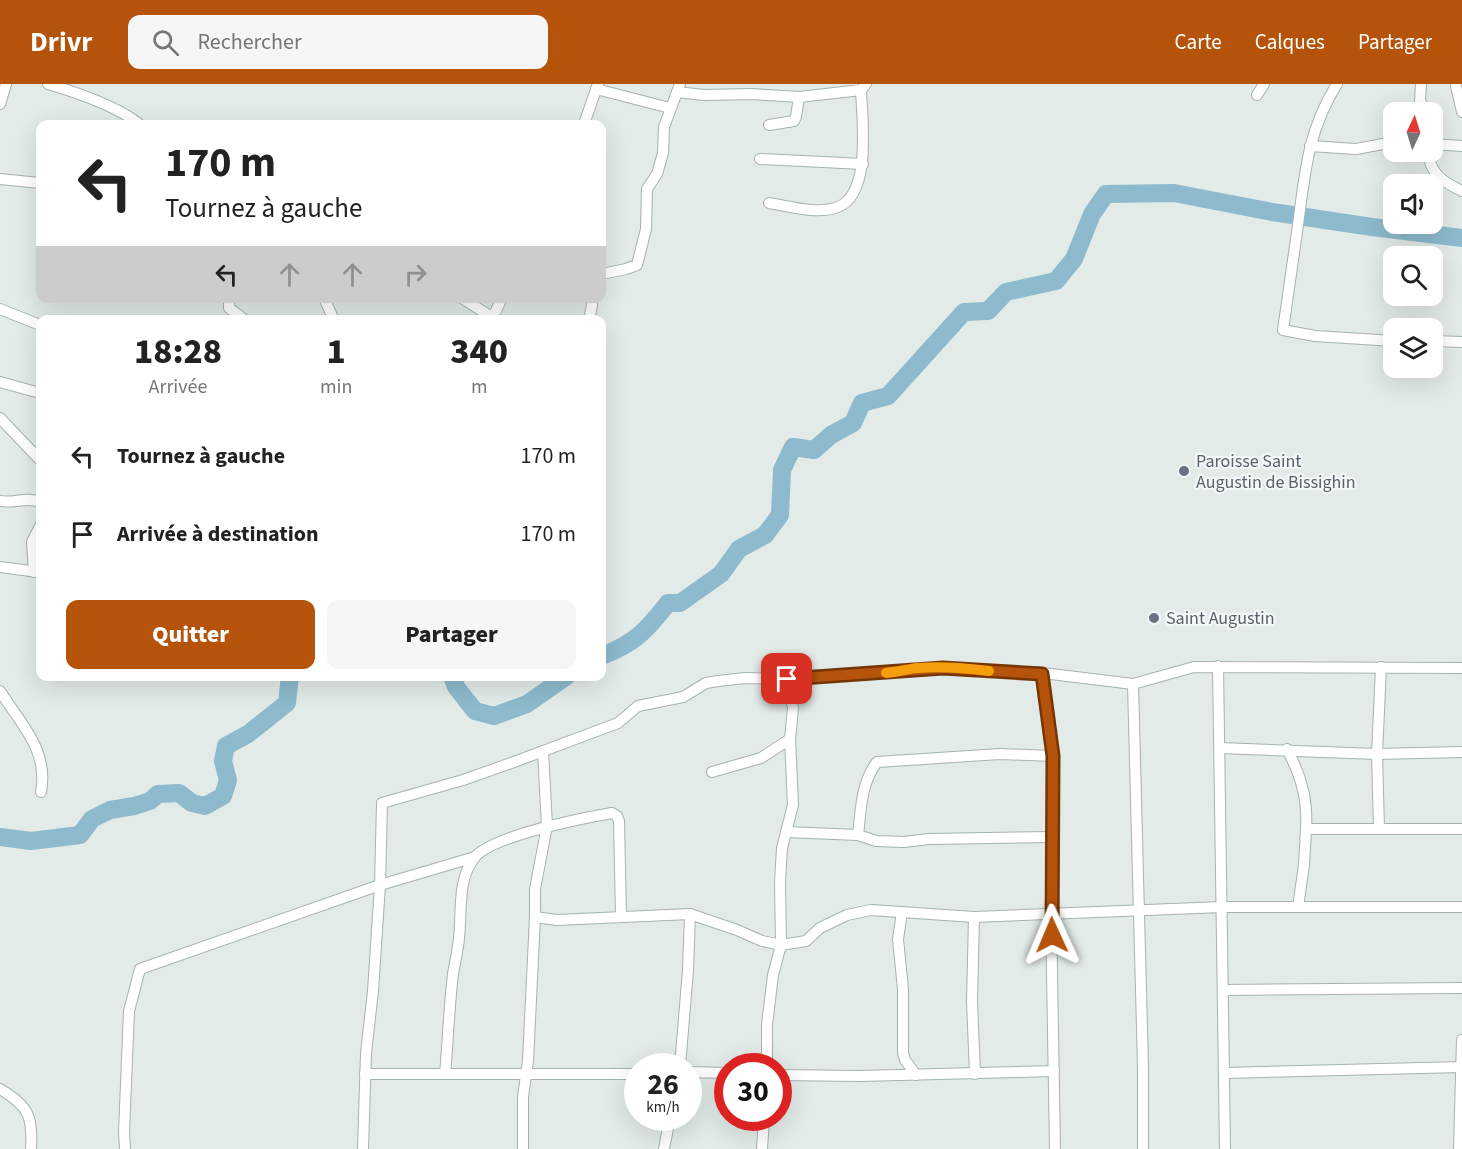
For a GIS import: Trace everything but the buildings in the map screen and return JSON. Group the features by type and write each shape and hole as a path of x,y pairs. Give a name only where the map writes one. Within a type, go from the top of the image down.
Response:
{"street":[{"path":"0,104 6,84"},
{"path":"48,84 106,106 134,120"},
{"path":"817,84 830,94"},
{"path":"1257,95 1264,84"},
{"path":"1336,84 1323,105 1313,131 1283,330 1315,336 1383,340"},
{"path":"1421,84 1421,102"},
{"path":"1455,86 1462,112"},
{"path":"585,120 597,87 670,108"},
{"path":"606,273 626,270 637,264 646,230 647,189 657,174 663,153 664,127 679,88 704,95 750,94 799,97 830,94 863,87 863,164 851,197 838,207 820,210 769,203"},
{"path":"769,125 794,121 799,97"},
{"path":"1310,146 1356,149 1383,144"},
{"path":"1443,145 1462,146"},
{"path":"760,159 863,164"},
{"path":"1429,162 1436,176 1462,191"},
{"path":"0,179 36,183"},
{"path":"229,303 229,308 238,315"},
{"path":"470,303 489,315"},
{"path":"0,309 36,323"},
{"path":"1443,341 1462,342"},
{"path":"0,382 36,392"},
{"path":"0,418 36,456"},
{"path":"0,501 11,502 26,498 36,501"},
{"path":"36,534 32,542 36,566"},
{"path":"0,567 36,572"},
{"path":"1218,666 1225,1149"},
{"path":"363,1149 365,1074 380,885 382,803 463,780 618,723 638,706 683,697 706,684 745,678 787,679 943,668 1042,674 1133,684 1194,667 1462,668"},
{"path":"1379,829 1377,754 1381,667"},
{"path":"1042,674 1053,756 1051,914 1055,1149"},
{"path":"767,1053 767,1025 773,975 781,945 782,848 793,805 790,739 793,708 787,679"},
{"path":"1133,684 1144,1108 1143,1149"},
{"path":"0,691 39,751 43,782 41,792"},
{"path":"712,772 761,758 790,739"},
{"path":"1220,747 1377,754 1462,752"},
{"path":"1287,749 1300,773 1307,815 1304,865 1298,907"},
{"path":"523,1149 523,1097 535,889 547,826 543,751"},
{"path":"858,835 862,793 870,771 878,762 1000,754 1053,756"},
{"path":"125,1149 129,1011 140,969 380,885 475,857 506,841 547,826 612,813 617,816 620,837 621,916"},
{"path":"1306,829 1462,829"},
{"path":"786,832 858,835 876,841 904,842 929,839 1053,837"},
{"path":"445,1074 462,889 475,857"},
{"path":"535,917 557,920 690,914 762,941 781,945 806,940 820,928 847,915 871,910 974,917 1222,907 1462,907"},
{"path":"902,912 898,939 903,989 903,1053 905,1060 916,1075"},
{"path":"681,1053 690,914"},
{"path":"974,917 972,1002 975,1074"},
{"path":"1223,990 1462,988"},
{"path":"1459,1149 1462,1040"},
{"path":"1225,1073 1462,1067"},
{"path":"792,1074 860,1076 1054,1071"},
{"path":"365,1074 624,1074"},
{"path":"0,1089 23,1106 31,1118 31,1149"},
{"path":"664,1149 667,1131"},
{"path":"762,1149 763,1131"}],"waterway":[{"path":"606,654 632,641 646,629 668,603 680,603 721,574 739,549 765,535 780,515 782,470 793,447 814,450 831,435 853,423 862,403 888,396 964,312 988,311 1006,292 1056,281 1074,259 1092,214 1106,194 1174,193 1272,212 1462,238"},
{"path":"0,837 31,841 80,835 92,819 110,810 150,801 158,794 179,793 192,803 205,806 223,796 228,780 223,761 226,746 248,734 287,703 289,681"},
{"path":"454,681 475,711 494,716 527,704 560,681"}],"slow traffic":[{"path":"886,673 918,668 970,668 989,671"}],"place":[{"name":"Paroisse Saint Augustin de Bissighin","path":"1184,471"},
{"name":"Saint Augustin","path":"1154,618"}],"route":[{"path":"787,679 893,672 918,668 970,668 990,672 1042,674 1053,756 1052,935"}]}
